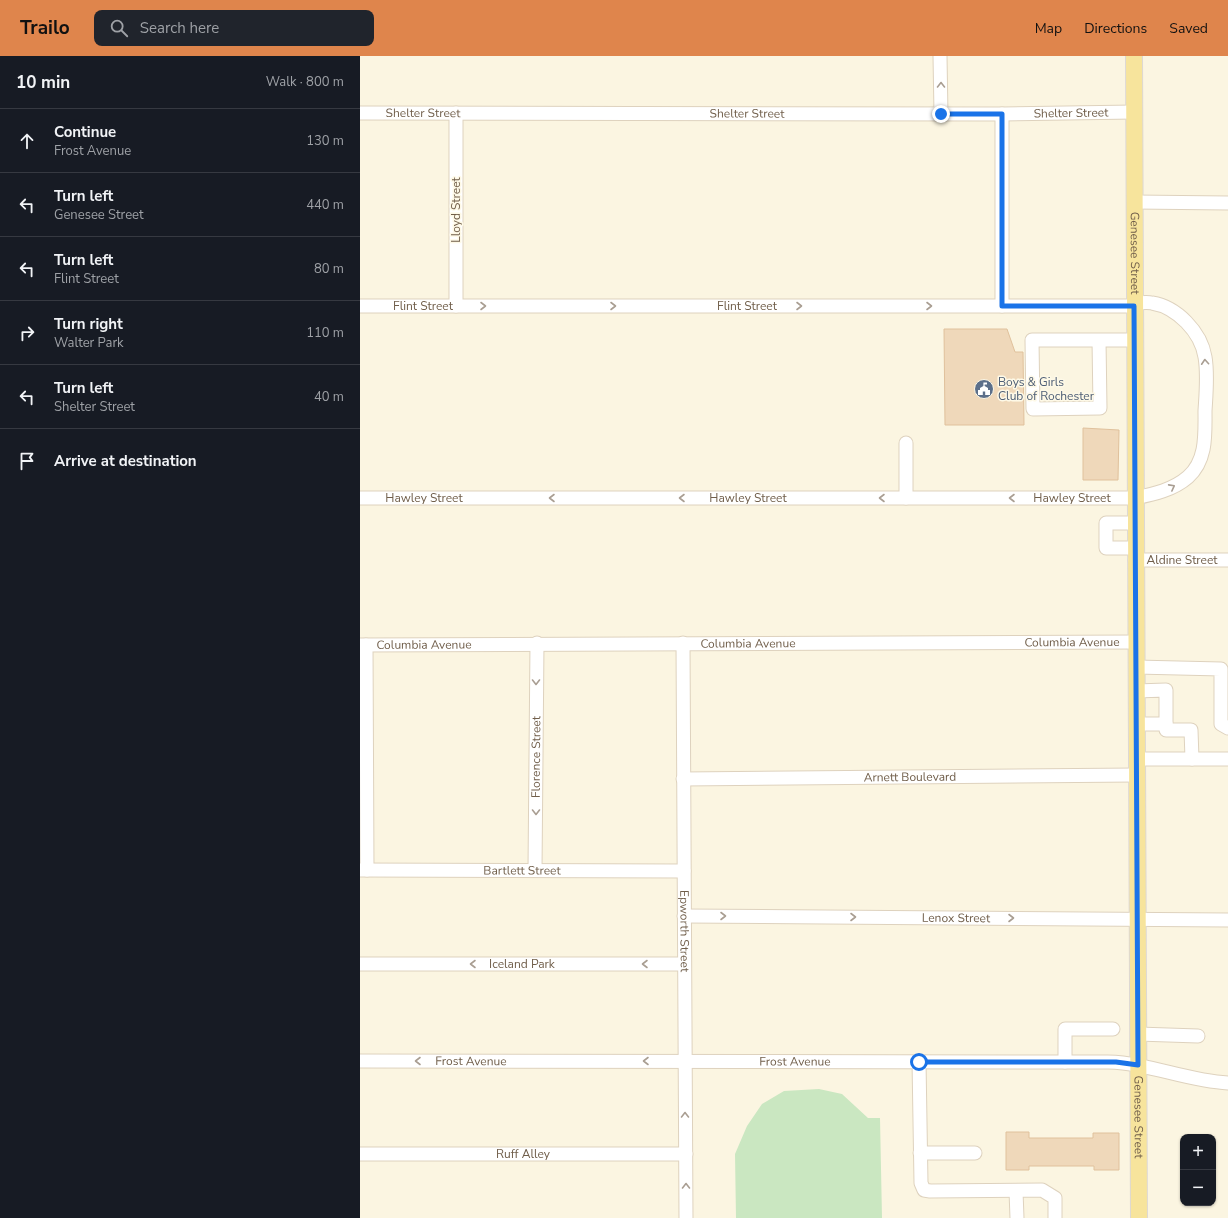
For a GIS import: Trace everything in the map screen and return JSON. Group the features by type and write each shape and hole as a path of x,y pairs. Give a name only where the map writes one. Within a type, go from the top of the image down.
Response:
{"main road":[{"name":"Genesee Street","path":"1134,56 1134,340 1139,1218"}],"street":[{"path":"940,56 941,114"},
{"name":"Shelter Street","path":"360,113 1002,114 1134,112"},
{"name":"Lloyd Street","path":"456,113 456,306"},
{"path":"1002,114 1002,306"},
{"path":"1134,202 1228,203"},
{"name":"Hawley Street","path":"360,498 1135,498 1171,489 1189,476 1199,461 1205,448 1205,357 1200,340 1188,324 1171,309 1153,303 1134,304"},
{"name":"Flint Street","path":"360,306 1002,306 1134,304"},
{"path":"1099,340 1100,408 1033,409 1032,340 1099,340 1134,340"},
{"path":"906,443 906,498"},
{"name":"Aldine Street","path":"1135,523 1106,523 1106,548 1135,554 1228,560"},
{"name":"Columbia Avenue","path":"363,645 537,643 1136,642"},
{"name":"Florence Street","path":"536,870 537,643"},
{"name":"Epworth Street","path":"682,643 686,1218"},
{"path":"363,645 363,870"},
{"path":"1136,667 1221,669 1221,724 1228,728"},
{"path":"1136,691 1166,690 1166,730 1191,730 1192,759"},
{"path":"1136,724 1166,724"},
{"path":"1136,759 1228,759"},
{"name":"Arnett Boulevard","path":"683,779 1136,775"},
{"name":"Bartlett Street","path":"363,870 684,871"},
{"name":"Lenox Street","path":"684,916 1228,920"},
{"name":"Iceland Park","path":"360,964 684,964"},
{"path":"1065,1062 1065,1029 1113,1029"},
{"path":"1138,1034 1198,1036"},
{"name":"Frost Avenue","path":"360,1061 1116,1062 1138,1065 1206,1081 1228,1083"},
{"path":"919,1062 921,1183 924,1190 1042,1190 1055,1198 1055,1218"},
{"path":"920,1153 975,1153"},
{"name":"Ruff Alley","path":"360,1154 686,1154"},
{"path":"1016,1191 1017,1218"}],"green space":[{"path":"819,1089 842,1094 868,1118 880,1118 882,1218 736,1218 735,1154 747,1126 762,1104 784,1091"}],"building":[{"name":"Boys & Girls Club of Rochester","path":"944,329 1007,329 1015,352 1023,352 1024,425 945,425"},
{"path":"1083,428 1119,430 1118,480 1083,480"},
{"path":"1006,1132 1029,1132 1029,1138 1093,1138 1093,1133 1119,1133 1119,1170 1094,1170 1094,1166 1029,1166 1029,1170 1006,1170"}],"place":[{"name":"Boys & Girls Club of Rochester","path":"984,389"}],"route":[{"path":"919,1062 1116,1062 1138,1065 1134,306 1002,306 1002,114 941,114"}]}
